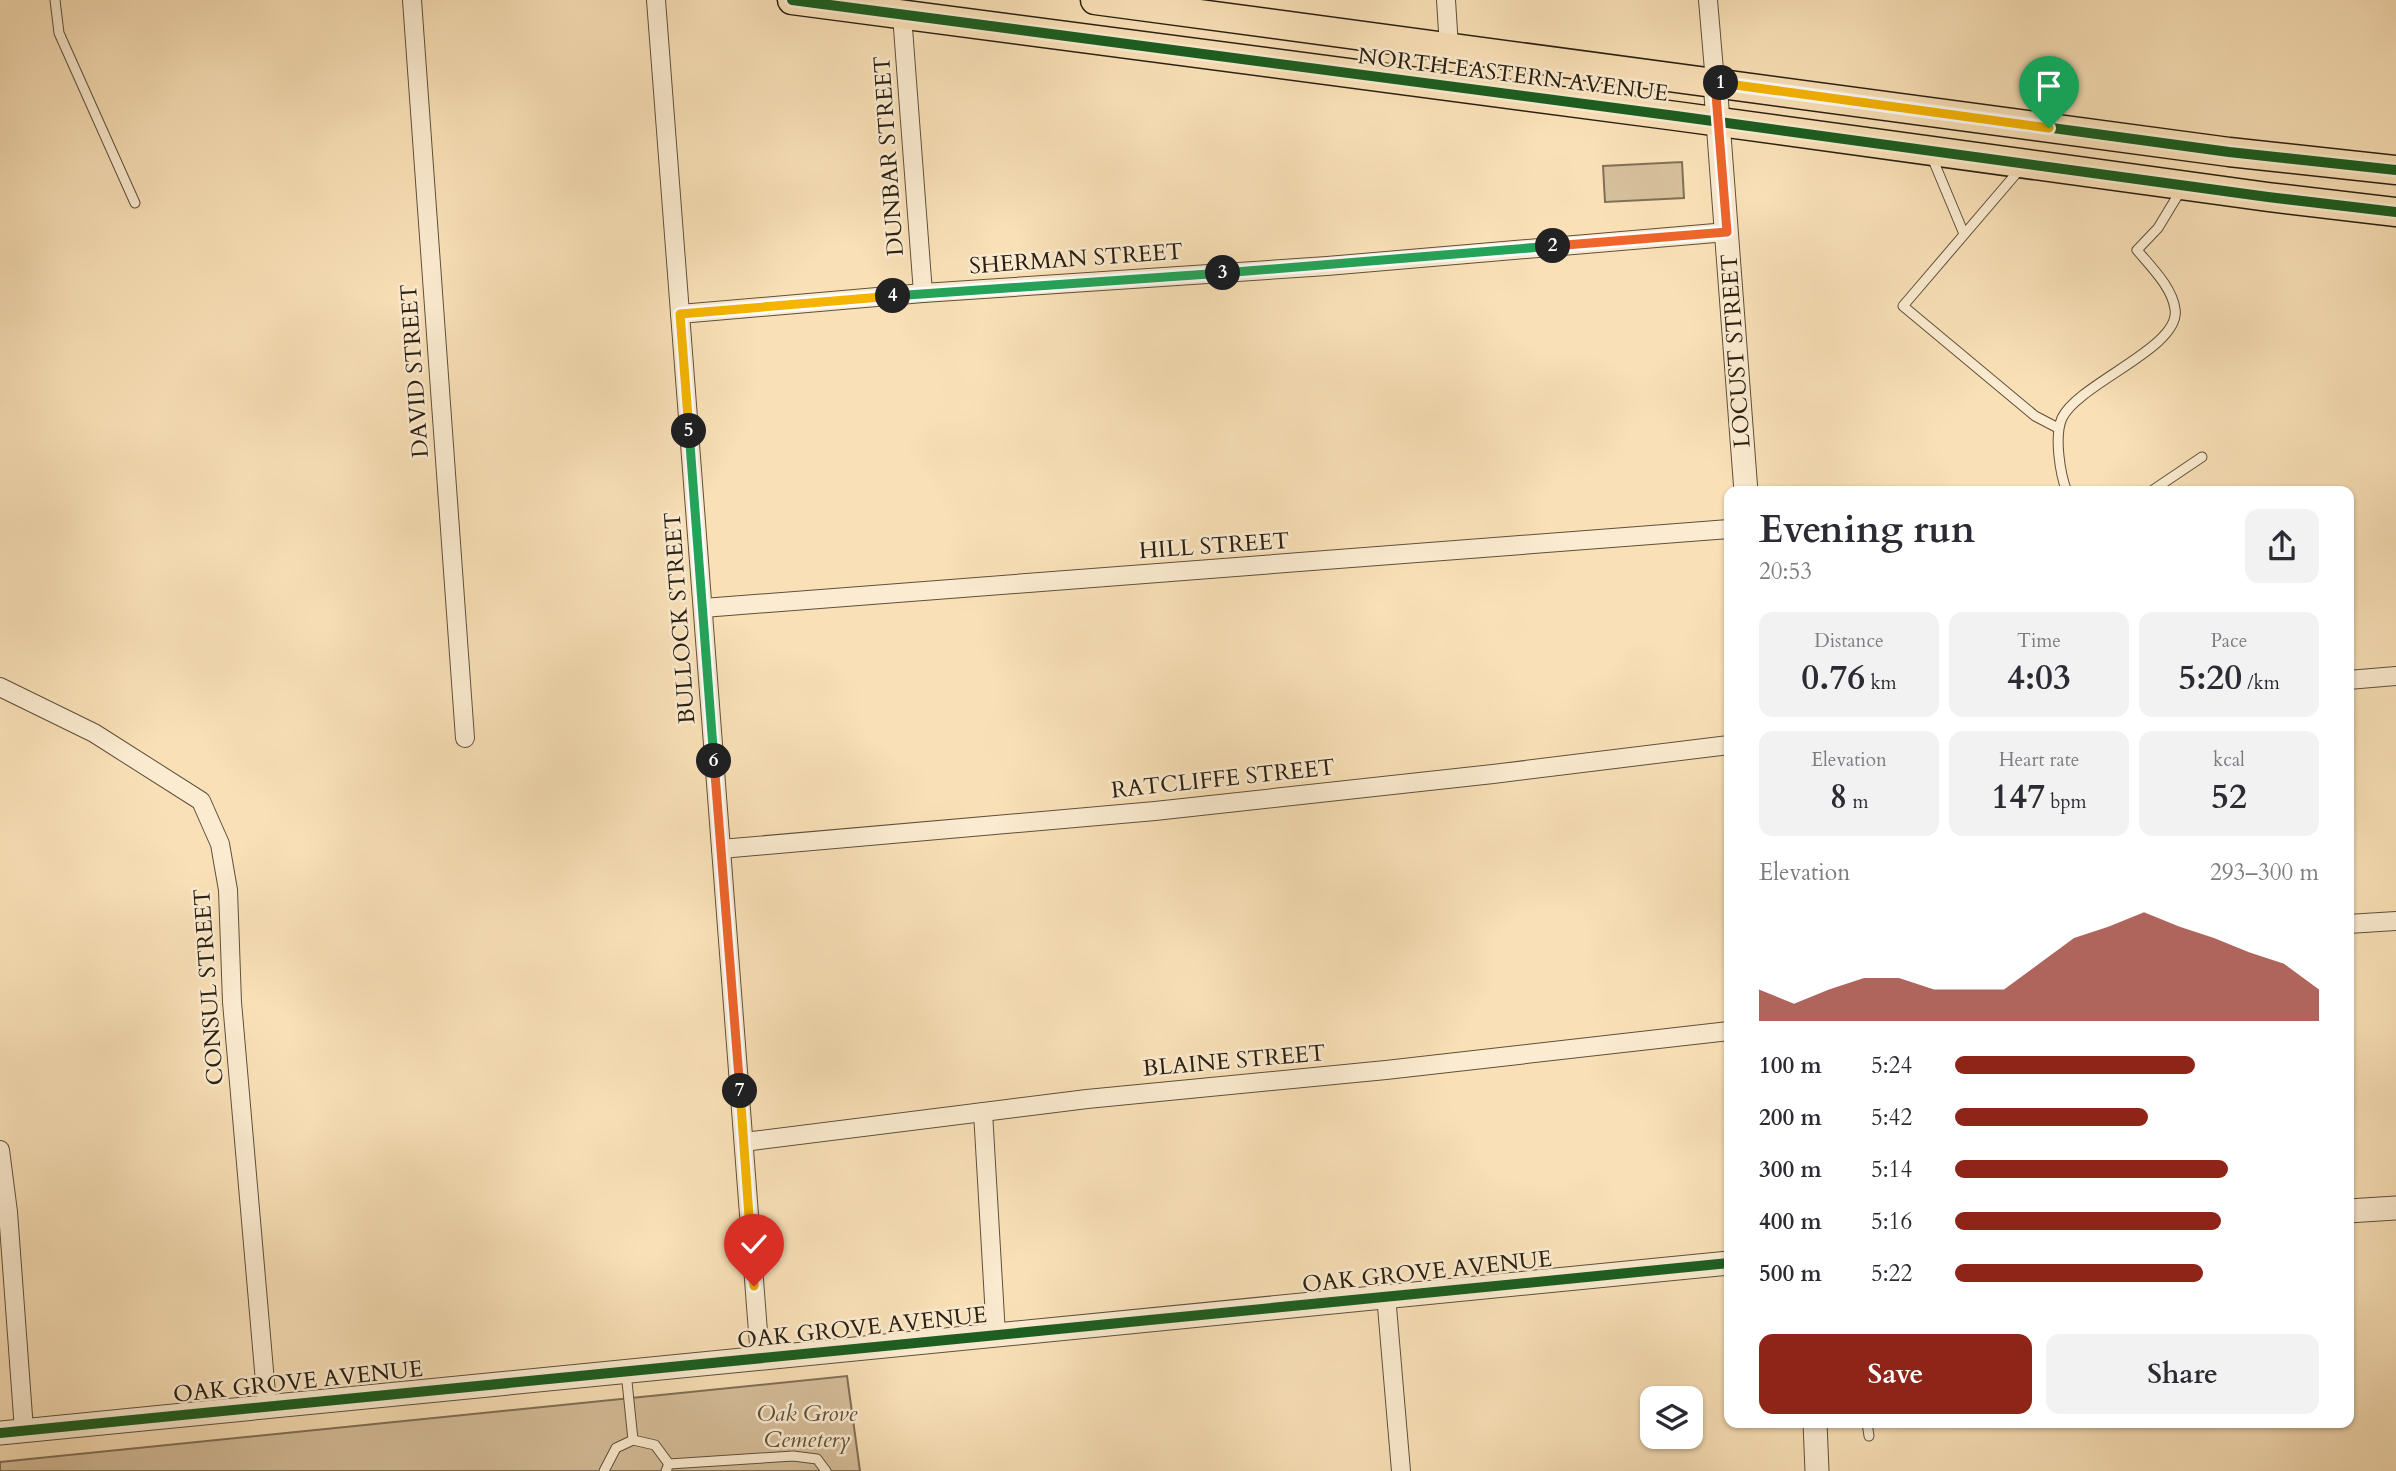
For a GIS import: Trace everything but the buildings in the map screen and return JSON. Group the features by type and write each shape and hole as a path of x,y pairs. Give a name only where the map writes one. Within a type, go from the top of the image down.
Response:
{"main road":[{"name":"NORTH EASTERN AVENUE","path":"792,0 2396,212"},
{"name":"NORTH EASTERN AVENUE","path":"1096,0 1175,5 1449,47 2216,150 2396,170"}],"street":[{"name":"DAVID STREET","path":"412,0 465,738"},
{"name":"BULLOCK STREET","path":"656,0 760,1358"},
{"path":"1446,0 1449,47"},
{"name":"LOCUST STREET","path":"1708,0 1746,486"},
{"name":"DUNBAR STREET","path":"902,15 923,293"},
{"name":"SHERMAN STREET","path":"680,314 1727,232"},
{"name":"HILL STREET","path":"703,608 1724,529"},
{"path":"2354,680 2396,677"},
{"name":"CONSUL STREET","path":"0,687 94,733 201,801 220,844 228,890 232,1002 267,1405"},
{"name":"RATCLIFFE STREET","path":"721,849 1155,811 1724,746"},
{"path":"2354,924 2396,921"},
{"name":"BLAINE STREET","path":"744,1142 1087,1099 1386,1070 1724,1032"},
{"path":"983,1112 996,1335"},
{"path":"0,1150 8,1212 24,1430"},
{"path":"2354,1211 2396,1208"},
{"name":"OAK GROVE AVENUE","path":"0,1433 1724,1263"},
{"path":"1386,1296 1401,1471"},
{"path":"1815,1428 1817,1471"}],"lane":[{"path":"55,0 59,33 135,203"},
{"path":"1930,151 1964,234"},
{"path":"2025,164 1903,306 2035,416 2059,428"},
{"path":"2064,486 2061,478 2059,428 2071,405 2159,341 2172,328 2175,309 2172,298 2137,250 2158,228 2183,185"},
{"path":"2159,486 2202,457"},
{"path":"626,1370 633,1440"},
{"path":"1868,1428 1869,1436"},
{"path":"604,1471 616,1447 633,1440 655,1445 668,1468 793,1456 817,1459 826,1471"}],"green space":[{"path":"1682,162 1684,198 1605,202 1603,166"},
{"name":"Oak Grove Cemetery","path":"847,1376 860,1471 0,1471 0,1462"}],"cycle path":[{"path":"792,0 2396,212"},
{"path":"1715,82 2229,152 2396,170"},
{"path":"0,1433 1724,1263"}],"route":[{"path":"754,1286 680,314 1727,232 1715,82 2049,128"}]}
